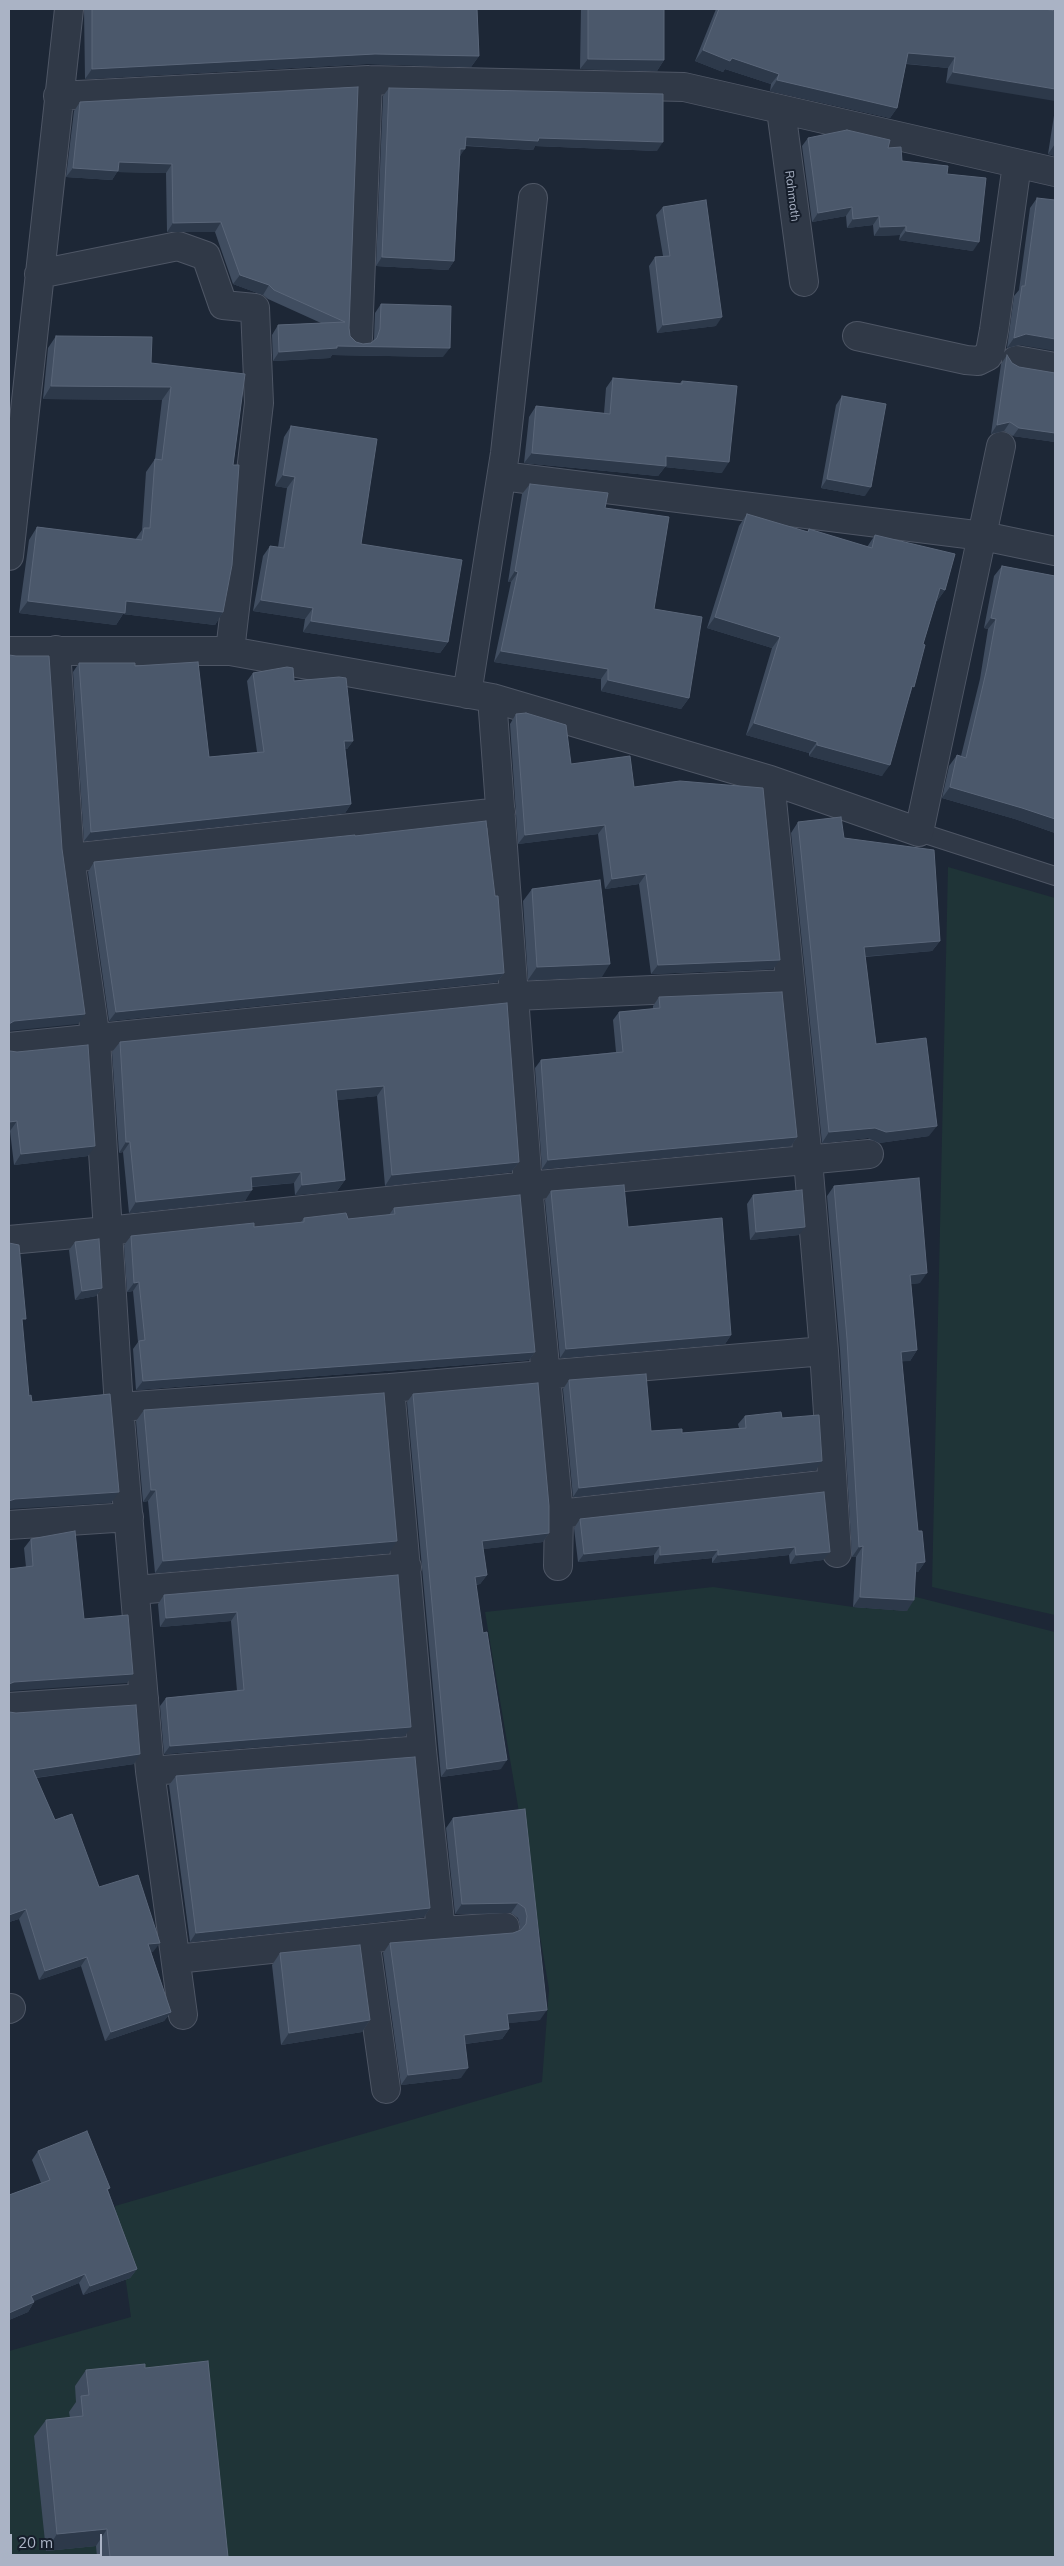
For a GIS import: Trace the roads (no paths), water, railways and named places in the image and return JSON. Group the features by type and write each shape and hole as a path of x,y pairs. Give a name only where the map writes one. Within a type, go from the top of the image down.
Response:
{"street":[{"path":"9,556 68,9"},
{"path":"58,96 368,80 684,87 1055,172"},
{"path":"358,338 368,80"},
{"name":"Rahmath","path":"781,110 804,282"},
{"path":"857,336 966,360 978,361 988,356 994,330 1018,164"},
{"path":"533,198 480,696 501,812 528,1186 559,1514 558,1566"},
{"path":"39,274 178,246 206,256 223,305 255,308 259,404 230,651"},
{"path":"1016,360 1055,366"},
{"path":"9,651 230,651 480,696 770,780 919,832 1001,446"},
{"path":"502,476 983,536 1055,551"},
{"path":"56,650 70,858 96,1040 119,1407 150,1771 183,2015"},
{"path":"770,780 808,1160 824,1351 831,1484 837,1553"},
{"path":"70,858 501,812"},
{"path":"9,1047 96,1040 515,996 789,984"},
{"path":"9,1240 107,1232 528,1186 869,1154"},
{"path":"119,1407 546,1376 824,1351"},
{"path":"390,1388 422,1750 441,1932"},
{"path":"559,1514 831,1484"},
{"path":"9,1525 128,1517"},
{"path":"136,1590 407,1567"},
{"path":"9,1707 144,1698"},
{"path":"150,1771 422,1750"},
{"path":"176,1959 365,1939 505,1927"},
{"path":"365,1939 386,2089"}],"lane":[{"path":"919,832 1055,876"}]}
